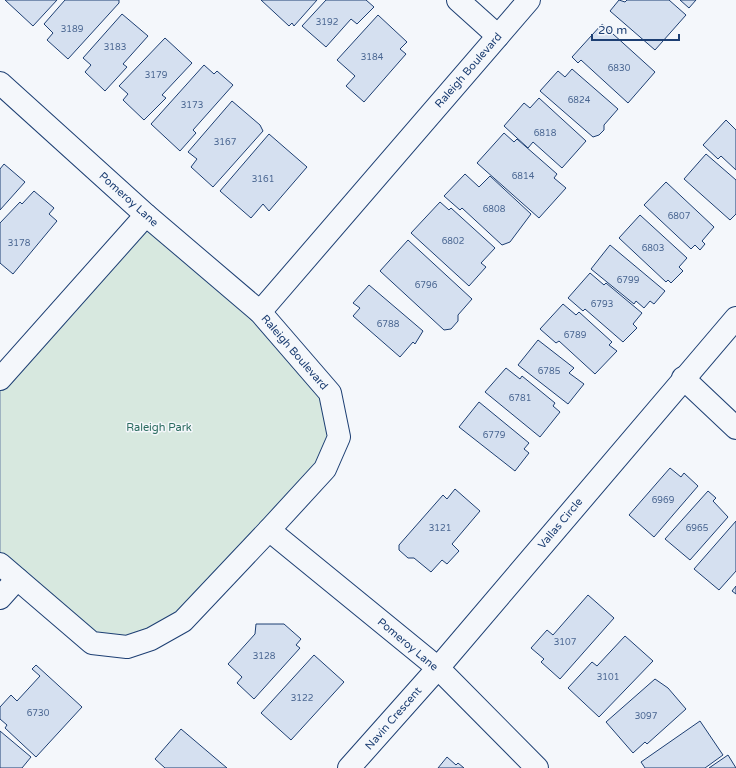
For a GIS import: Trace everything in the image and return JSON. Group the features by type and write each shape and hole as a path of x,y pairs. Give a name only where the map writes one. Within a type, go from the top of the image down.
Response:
{"street":[{"path":"458,0 498,36"},
{"name":"Raleigh Boulevard","path":"0,564 92,643 127,647 151,639 183,621 269,530 324,468 339,437 330,393 260,312 529,0"},
{"name":"Pomeroy Lane","path":"0,83 146,215 260,312"},
{"path":"0,380 146,215"},
{"name":"Vallas Circle","path":"438,668 683,378 736,318"},
{"path":"683,378 736,428"},
{"name":"Pomeroy Lane","path":"269,530 438,668 537,768"},
{"path":"0,598 17,579"},
{"name":"Navin Crescent","path":"349,768 438,668"}],"green space":[{"name":"Raleigh Park","path":"146,215 330,393 339,437 325,469 151,639 92,643 0,564 0,379"}],"building":[{"path":"5,0 57,0 33,26"},
{"path":"65,0 119,0 119,3 68,59 47,40 53,33 44,24"},
{"path":"261,0 317,0 294,26 292,23 289,26"},
{"path":"326,0 366,0 374,7 357,24 351,19 326,47 302,26"},
{"path":"619,0 625,2 627,0 669,0 686,15 655,50 610,11"},
{"path":"680,0 696,0 689,8"},
{"path":"122,14 148,36 123,64 127,67 105,91 85,72 91,65 83,58"},
{"path":"378,15 407,42 400,49 406,54 364,102 346,86 355,76 337,60"},
{"path":"602,24 655,72 628,103 581,60 578,63 572,57"},
{"path":"165,38 192,63 162,95 166,98 144,120 123,100 128,94 119,86"},
{"path":"204,65 214,74 217,71 233,85 193,130 196,133 180,151 151,124"},
{"path":"572,69 618,109 604,125 604,130 599,135 593,137 540,91 558,71 565,77"},
{"path":"539,98 586,141 562,168 533,142 528,148 504,126 524,103 530,108"},
{"path":"232,101 260,125 263,131 213,187 191,167 197,159 188,152"},
{"path":"726,120 736,130 736,170 721,156 718,159 703,145"},
{"path":"504,133 514,142 517,139 557,174 554,178 566,188 539,218 477,163"},
{"path":"269,134 307,167 269,211 263,204 251,218 220,191"},
{"path":"706,154 736,180 736,214 730,220 684,179"},
{"path":"4,164 25,182 0,210 0,169"},
{"path":"465,174 479,187 490,176 531,214 510,242 502,245 462,208 460,210 444,196"},
{"path":"666,182 714,227 702,241 705,244 700,250 695,245 691,249 644,205"},
{"path":"34,191 54,208 49,214 57,221 13,274 0,263 0,223 20,202 22,204"},
{"path":"440,202 449,210 451,208 495,248 481,263 486,267 469,286 411,233"},
{"path":"640,215 687,258 679,267 683,271 671,283 668,280 666,282 619,238"},
{"path":"408,240 472,299 458,315 458,321 451,329 444,330 380,271"},
{"path":"610,245 665,291 654,304 650,301 644,308 636,301 634,304 591,269"},
{"path":"590,273 604,285 606,283 642,313 633,324 637,328 623,342 585,309 583,311 568,298"},
{"path":"369,285 423,331 415,344 413,342 400,357 353,316 360,308 353,303"},
{"path":"563,304 576,315 579,312 612,342 609,345 617,351 595,374 559,341 556,343 540,329"},
{"path":"538,340 574,368 569,373 584,384 568,404 518,365"},
{"path":"506,368 520,379 522,376 555,403 553,406 560,412 540,437 485,392"},
{"path":"479,402 529,443 524,449 529,453 515,471 459,427"},
{"path":"670,468 681,477 684,473 698,486 654,537 629,515"},
{"path":"455,489 480,511 452,544 459,551 447,564 442,560 431,572 414,558 408,558 399,550 399,545 443,495 447,499"},
{"path":"708,491 716,498 713,501 728,517 690,560 665,539"},
{"path":"736,521 736,571 719,590 694,569"},
{"path":"736,586 736,594 732,591"},
{"path":"588,595 614,618 560,679 541,662 544,659 531,648 547,630 553,635"},
{"path":"256,624 284,624 301,639 296,645 300,648 254,699 237,683 242,677 228,664 255,634"},
{"path":"625,636 653,661 599,717 568,688 592,662 597,666"},
{"path":"314,655 344,682 291,740 261,713"},
{"path":"36,665 82,707 36,757 5,728 7,725 0,719 0,707 11,695 17,701 40,676 32,669"},
{"path":"655,679 668,688 686,709 647,744 645,742 633,753 606,722"},
{"path":"700,721 723,755 705,768 645,768 641,762"},
{"path":"181,729 227,768 165,768 155,759"},
{"path":"0,731 31,757 22,768 0,768"},
{"path":"728,755 736,768 709,768"},
{"path":"447,757 456,765 458,763 464,768 438,768"}]}
